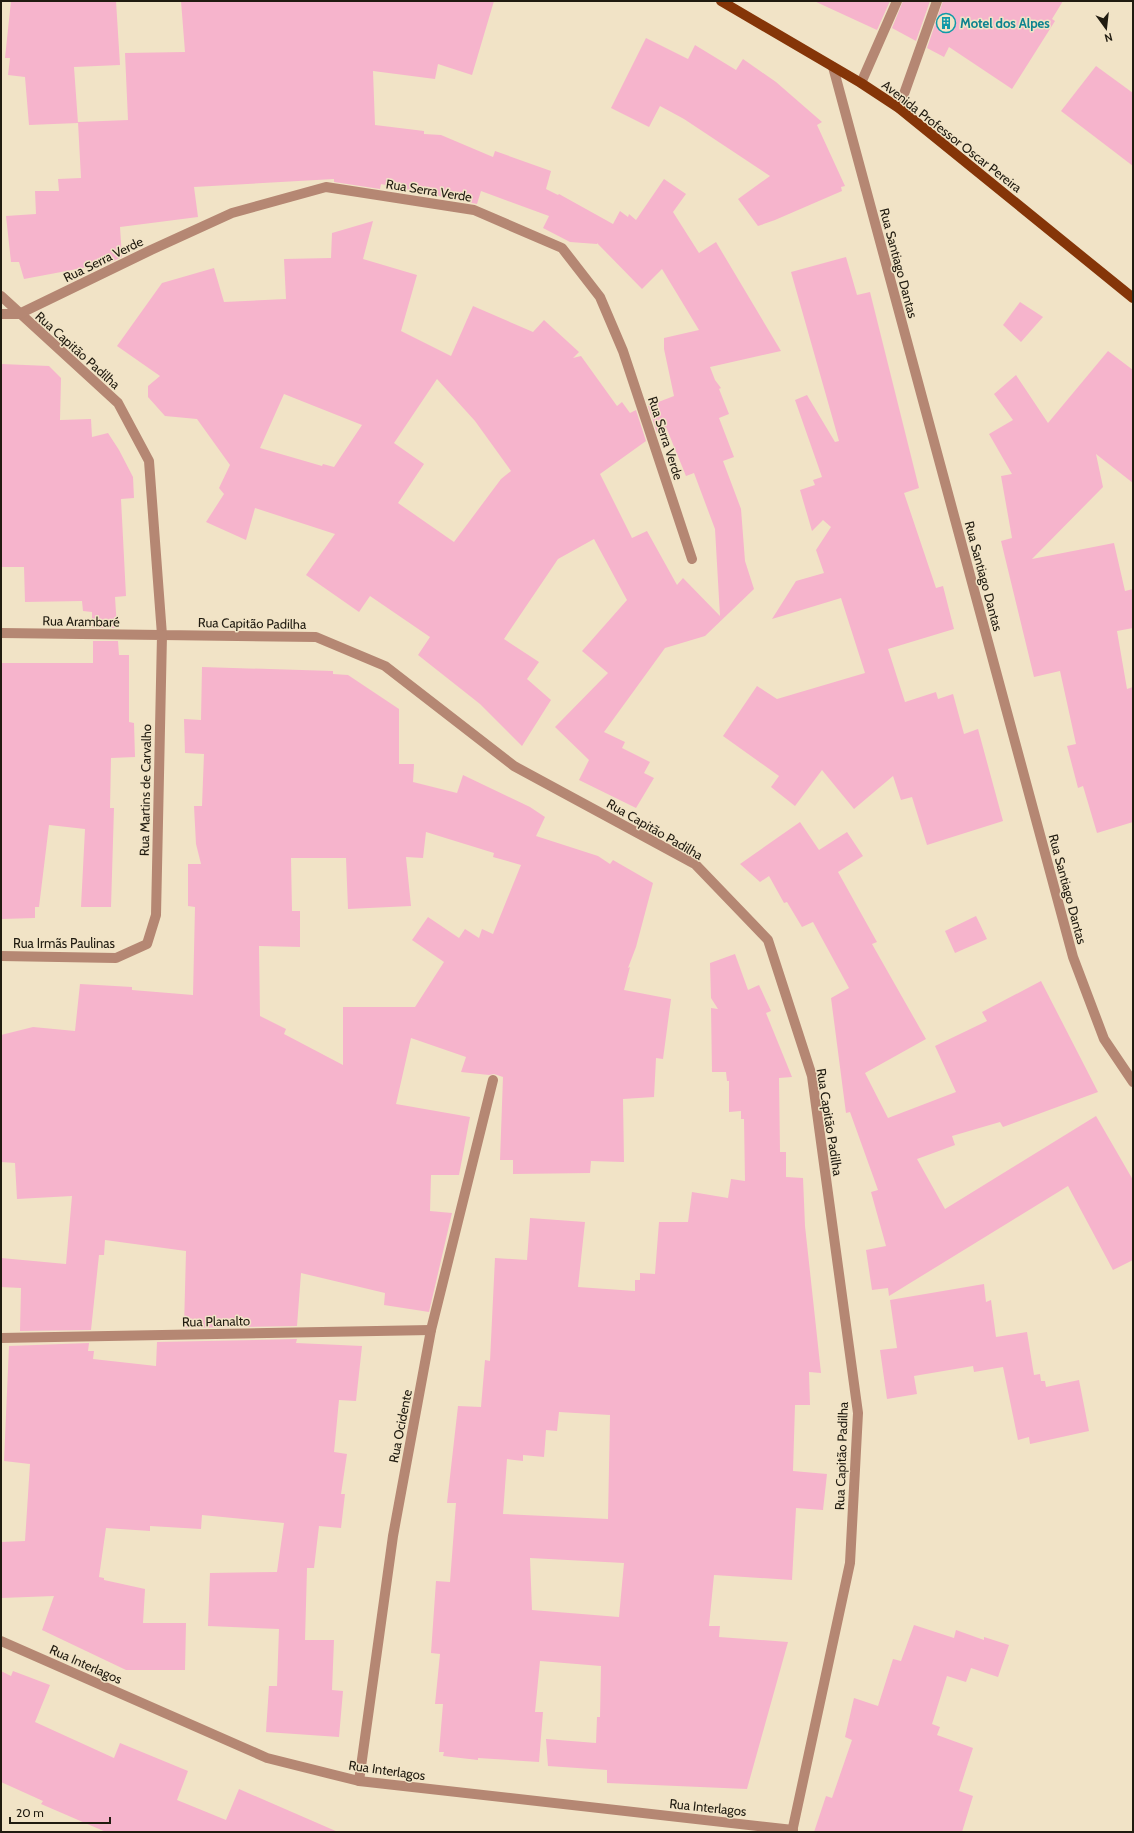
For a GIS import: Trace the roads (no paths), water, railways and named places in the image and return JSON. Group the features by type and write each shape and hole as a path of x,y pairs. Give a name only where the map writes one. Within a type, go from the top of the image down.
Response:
{"main road":[{"name":"Avenida Professor Oscar Pereira","path":"721,1 861,83 899,108 1133,298"}],"street":[{"path":"861,83 897,1"},
{"path":"899,108 937,1"},
{"name":"Rua Santiago Dantas","path":"833,67 1073,957 1104,1039 1133,1082"},
{"name":"Rua Serra Verde","path":"19,314 151,250 232,213 326,187 474,210 562,248 600,297 623,351 692,560"},
{"name":"Rua Capitão Padilha","path":"1,296 19,314 118,402 149,461 162,635 316,637 385,666 514,766 695,864 768,940 812,1076 858,1413 850,1563 793,1831"},
{"path":"1,314 19,314"},
{"name":"Rua Arambaré","path":"1,633 162,635"},
{"name":"Rua Martins de Carvalho","path":"148,944 156,915 162,635"},
{"name":"Rua Irmãs Paulinas","path":"1,956 116,958 148,944"},
{"name":"Rua Ocidente","path":"359,1781 393,1536 431,1330 493,1080"},
{"name":"Rua Planalto","path":"1,1338 431,1330"},
{"name":"Rua Interlagos","path":"1,1641 267,1758 359,1781 793,1831"}],"place":[{"name":"Motel dos Alpes","path":"946,23"}]}
